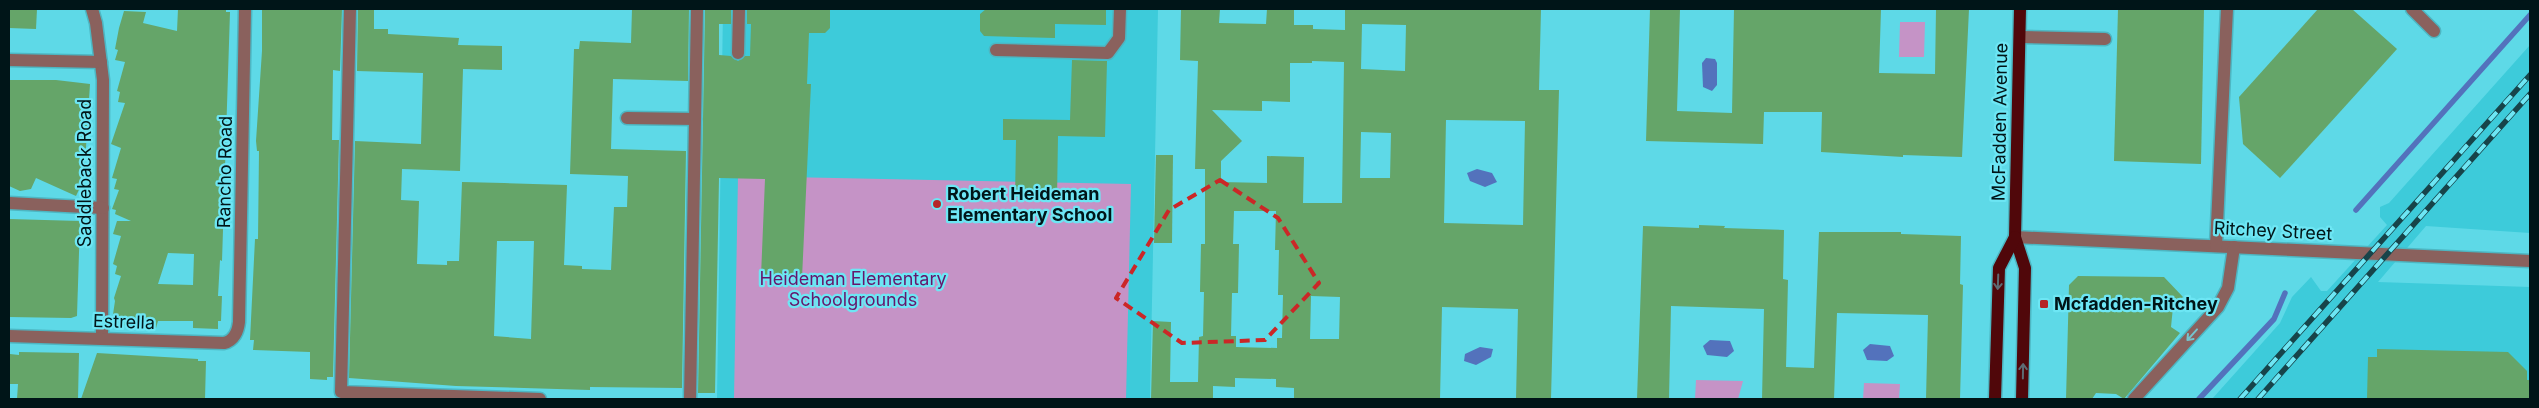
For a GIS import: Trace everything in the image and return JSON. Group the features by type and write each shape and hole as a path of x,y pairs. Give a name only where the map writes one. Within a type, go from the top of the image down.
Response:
{"main road":[{"name":"McFadden Avenue","path":"2020,9 2014,237 2025,268 2022,399"},
{"name":"McFadden Avenue","path":"1995,399 1999,268 2014,237"}],"street":[{"name":"Saddleback Road","path":"92,9 102,62 102,338"},
{"name":"Rancho Road","path":"234,336 239,322 245,9"},
{"path":"350,9 341,392 540,399"},
{"path":"690,399 697,9"},
{"path":"738,53 739,9"},
{"path":"996,50 1108,53 1119,38 1120,9"},
{"path":"2216,246 2227,9"},
{"path":"2412,9 2434,32"},
{"path":"2020,37 2105,40"},
{"path":"9,60 102,62"},
{"path":"627,118 695,119"},
{"path":"9,203 103,208"},
{"name":"Ritchey Street","path":"2014,237 2530,261"},
{"path":"2134,399 2218,307 2228,288 2234,247"},
{"name":"Estrella","path":"9,336 224,343 230,342 234,336"}],"highlighted area":[{"path":"1220,180 1278,218 1319,283 1265,340 1182,343 1116,298 1169,210"}],"shaded area":[{"name":"Robert Heideman Elementary School","path":"723,9 1158,9 1150,399 717,399"},
{"path":"2530,45 2530,233 2426,226 2378,282 2530,287 2530,399 2212,399 2280,323 2292,297 2311,277 2321,291 2327,291 2387,225 2380,217 2380,207 2389,203"},
{"path":"1706,58 1715,59 1717,63 1717,85 1712,91 1703,87 1702,63"},
{"path":"1477,169 1492,173 1497,182 1485,187 1470,181 1467,173"},
{"path":"1710,340 1730,341 1734,351 1727,357 1707,355 1703,346"},
{"path":"1870,344 1890,346 1894,356 1887,361 1867,360 1863,350"},
{"path":"1480,347 1493,349 1491,357 1476,365 1464,361 1465,354"}],"green space":[{"path":"1900,22 1925,22 1924,57 1899,57"},
{"name":"Heideman Elementary Schoolgrounds","path":"738,176 1131,184 1126,399 734,399"},
{"path":"1696,380 1743,381 1738,399 1695,399"},
{"path":"1864,383 1900,384 1899,399 1863,399"}],"building":[{"path":"9,9 37,9 36,29 9,28"},
{"path":"178,9 226,9 226,12 230,12 222,261 220,260 218,296 222,296 221,321 218,321 218,329 193,328 193,321 158,321 156,328 131,319 129,327 112,321 114,298 121,276 115,274 117,266 113,264 121,236 113,234 117,221 131,221 115,214 116,210 112,209 119,190 114,189 117,179 112,178 121,148 111,144 125,103 118,102 120,92 117,91 125,62 115,60 118,50 115,49 119,28 124,11 146,12 143,23 177,31","holes":["168,253 194,254 193,285 158,284"]},
{"path":"262,9 342,9 340,71 333,70 332,140 339,140 333,377 327,377 327,380 310,379 310,352 253,350 254,340 250,340 255,239 258,239 259,151 257,151 256,141 262,51"},
{"path":"358,9 374,9 374,29 388,29 388,34 459,38 458,45 502,46 502,70 463,69 460,171 402,169 401,200 419,201 417,264 447,265 447,261 459,261 462,182 504,183 567,185 564,265 582,266 582,269 611,270 614,207 627,207 628,176 570,174 574,49 579,49 580,41 631,43 632,9 689,9 688,81 613,79 611,149 686,151 682,388 590,387 590,390 456,386 349,378 355,141 421,144 423,73 357,71","holes":["497,241 534,241 531,339 494,336"]},
{"path":"705,9 731,9 731,24 719,24 719,55 731,56 738,61 745,56 750,56 751,24 747,24 747,9 830,9 830,28 825,33 809,33 807,84 811,84 802,278 761,276 765,179 719,178 715,393 698,393"},
{"path":"986,9 1106,9 1106,25 1055,24 1055,38 984,36 980,31 980,14"},
{"path":"1181,9 1220,9 1219,23 1266,24 1267,9 1294,9 1294,25 1313,25 1313,29 1345,30 1345,9 1541,9 1539,90 1559,90 1551,399 1516,399 1518,309 1442,307 1440,399 1294,399 1294,388 1276,387 1276,379 1235,378 1235,387 1213,386 1213,399 1151,399 1153,321 1171,322 1170,382 1198,382 1199,337 1203,336 1204,292 1200,292 1201,244 1205,244 1205,169 1195,169 1198,61 1180,60","holes":["1362,24 1406,25 1405,71 1361,69","1312,61 1344,62 1342,203 1303,203 1304,157 1267,156 1267,183 1221,182 1221,161 1242,141 1212,110 1262,111 1262,101 1290,102 1290,63 1312,63","1446,120 1525,121 1523,225 1444,223","1361,132 1391,133 1390,178 1360,178","1234,211 1276,211 1275,250 1279,250 1278,295 1283,295 1282,338 1277,338 1277,348 1236,347 1236,336 1231,336 1232,293 1238,293 1239,244 1233,244","1311,296 1340,297 1339,339 1310,339"]},
{"path":"1650,9 1680,9 1677,111 1732,113 1734,9 1881,9 1879,73 1935,74 1936,9 1969,9 1962,157 1903,155 1903,157 1821,152 1822,112 1764,112 1763,144 1646,141"},
{"path":"2118,9 2204,9 2201,164 2114,161"},
{"path":"2318,9 2352,9 2397,49 2280,178 2243,144 2239,97"},
{"path":"1072,60 1107,61 1105,137 1058,136 1057,198 1015,197 1016,140 1003,140 1003,119 1070,120"},
{"path":"9,80 56,80 90,84 84,179 76,196 36,178 31,189 20,191 9,186"},
{"path":"1156,155 1173,155 1172,243 1154,243"},
{"path":"9,219 80,221 77,316 71,318 9,317"},
{"path":"1699,225 1725,226 1724,228 1784,230 1783,279 1788,280 1786,367 1814,368 1819,232 1901,232 1901,234 1961,236 1960,284 1963,285 1960,399 1926,399 1928,315 1837,313 1834,399 1762,399 1764,309 1671,306 1669,399 1637,399 1643,226 1699,228"},
{"path":"2078,276 2164,277 2183,297 2173,307 2171,327 2180,333 2124,399 2116,394 2096,393 2092,399 2066,399 2069,285"},
{"path":"2377,349 2508,352 2527,371 2527,380 2530,380 2530,399 2367,399 2368,357 2377,357"},
{"path":"19,352 79,353 78,399 17,399 18,384 9,384 10,354 19,355"},
{"path":"97,353 206,361 205,399 81,399"}],"waterway":[{"path":"2356,210 2530,15"},
{"path":"2199,399 2274,319 2285,293"}],"railway":[{"path":"2240,399 2530,75"},
{"path":"2258,399 2530,94"}],"place":[{"name":"Robert Heideman Elementary School","path":"937,204"},
{"name":"Mcfadden-Ritchey","path":"2044,304"}]}
